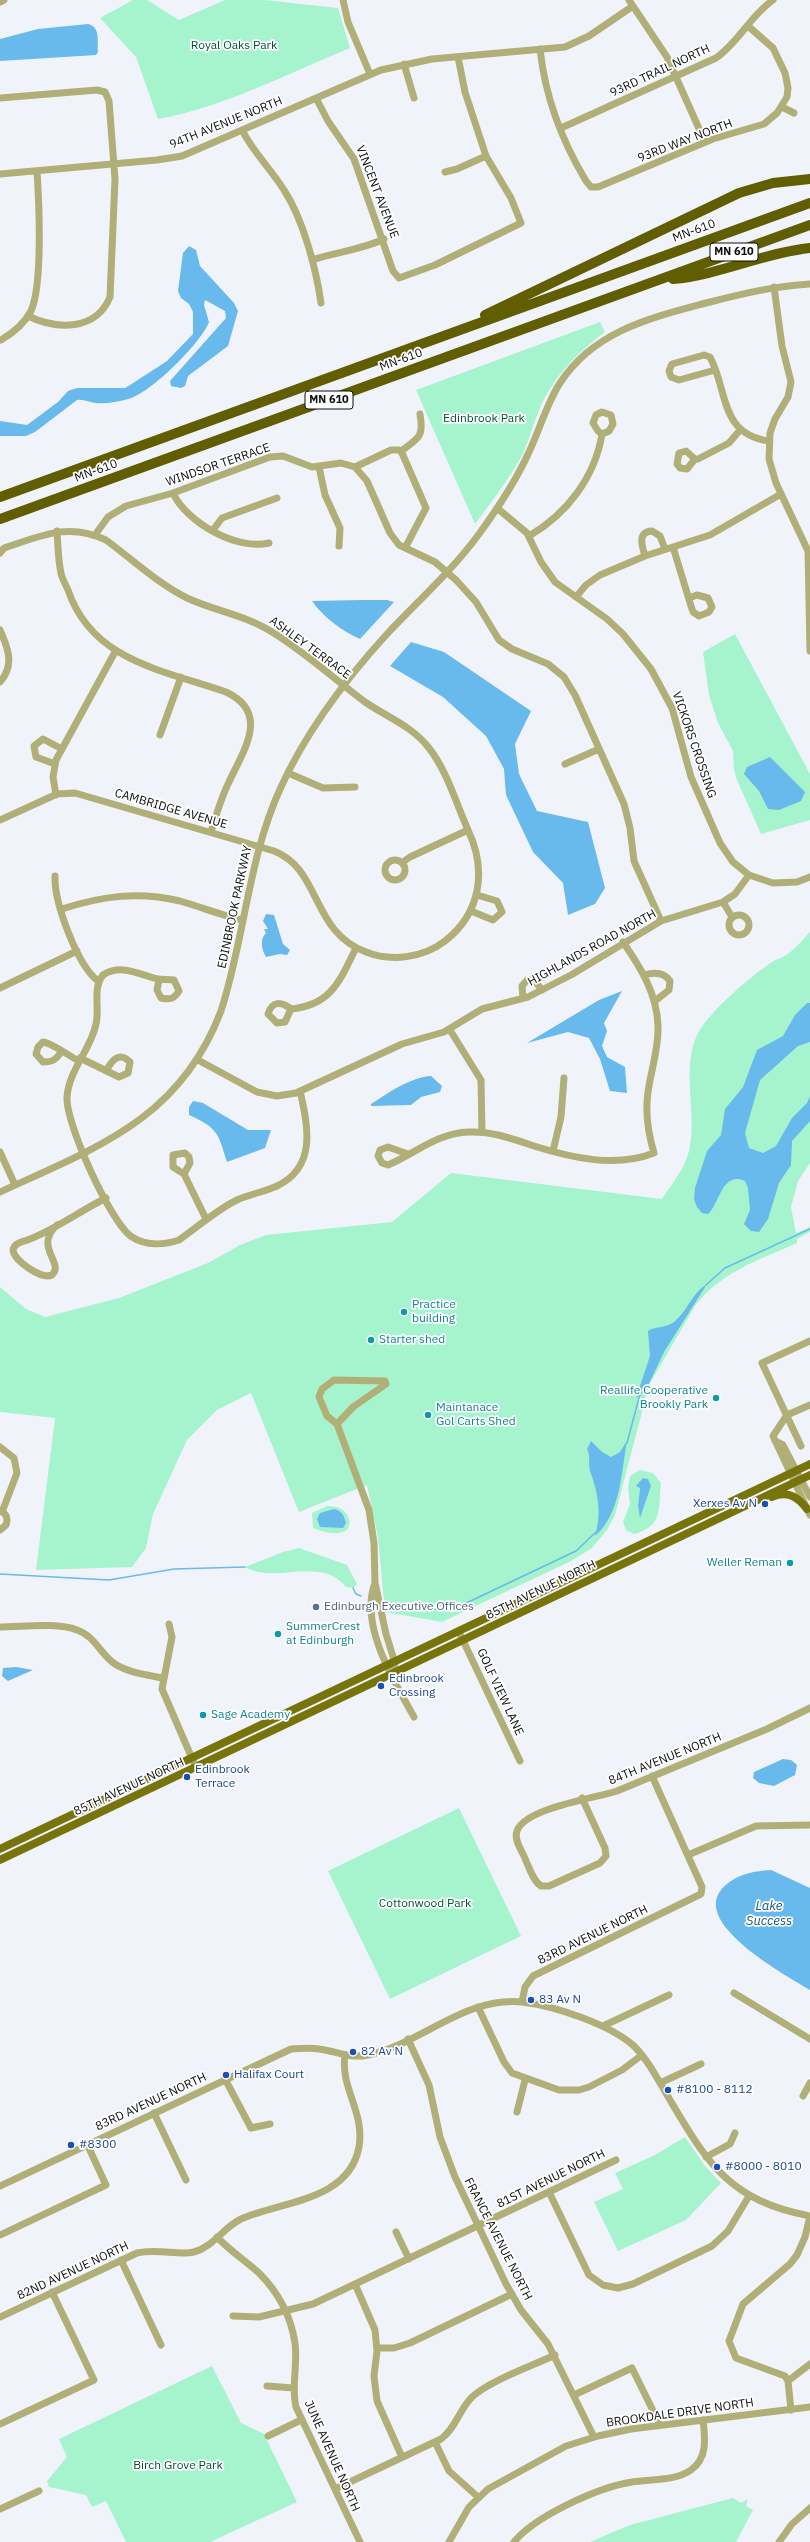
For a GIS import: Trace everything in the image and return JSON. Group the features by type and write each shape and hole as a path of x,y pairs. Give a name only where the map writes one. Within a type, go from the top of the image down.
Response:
{"highway":[{"path":"293,391 480,317 739,194 773,184 810,179"},
{"name":"MN-610","path":"0,497 810,203"},
{"name":"MN-610","path":"0,519 810,225"},
{"path":"659,280 687,278 768,255 810,248"}],"main road":[{"name":"85TH AVENUE NORTH","path":"0,1849 395,1663 810,1464"},
{"name":"85TH AVENUE NORTH","path":"0,1860 464,1641 810,1475"},
{"path":"738,1510 752,1507 780,1494 796,1497 809,1512"}],"street":[{"path":"0,2 4,0"},
{"path":"344,0 348,22 370,74"},
{"name":"93RD TRAIL NORTH","path":"561,128 716,58 736,42 759,12 773,0"},
{"path":"631,3 661,46 705,142"},
{"name":"94TH AVENUE NORTH","path":"0,174 114,164 182,156 370,74 404,64 565,46 581,41 631,3"},
{"path":"748,26 769,42 786,73 788,88 782,107 794,114"},
{"path":"540,49 547,93 561,128"},
{"path":"445,172 457,169 486,156 465,92 458,57"},
{"path":"404,64 414,98"},
{"path":"0,98 97,90 105,92 110,101 114,164 112,288 107,305 96,318 80,325 47,323 28,316"},
{"name":"VINCENT AVENUE","path":"316,98 354,159 384,239 393,271 399,278 435,265 521,223 511,198 486,156"},
{"name":"93RD WAY NORTH","path":"561,128 583,177 591,186 606,185 705,142 764,124 782,107"},
{"path":"242,130 252,148 286,192 312,260 320,302"},
{"path":"1,340 18,328 28,316 36,288 39,226 37,171"},
{"path":"312,260 337,252 360,249 384,239"},
{"name":"EDINBROOK PARKWAY","path":"0,1192 84,1153 116,1136 143,1119 170,1095 198,1060 212,1035 226,996 258,847 288,773 308,737 344,686 388,634 448,572 497,508 524,462 555,390 570,368 593,347 613,333 642,320 774,287 810,284"},
{"path":"774,287 782,346 791,382 789,394 775,419 769,441 770,467 808,551 810,651"},
{"path":"715,370 679,380 671,377 669,371 672,364 704,355 710,357 715,370 724,401 734,422 740,430 756,438 769,441"},
{"path":"420,414 423,432 419,437 401,451 391,450 355,467 367,481 390,533 399,545 434,562 448,572 470,593 499,640 512,649 548,664 564,678 575,694 624,804 634,861 661,921"},
{"path":"695,459 728,443 740,430"},
{"path":"529,536 549,523 572,499 590,471 602,434"},
{"path":"401,451 426,508 405,548"},
{"name":"WINDSOR TERRACE","path":"95,535 108,517 126,506 173,492 277,456 319,467 341,463 355,467"},
{"path":"319,467 325,495 340,528 339,546"},
{"path":"173,492 182,510 197,522 236,540 257,546 269,543"},
{"path":"576,597 586,585 600,575 645,556 710,535 781,494"},
{"path":"213,530 222,518 277,498"},
{"name":"VICKORS CROSSING","path":"497,508 514,520 529,536 547,572 555,582 623,634 652,669 672,708 691,777 720,843 733,862 749,875"},
{"path":"57,531 61,575 71,601 93,634 115,652 234,696 247,709 250,718 249,740 225,790 211,832"},
{"name":"ASHLEY TERRACE","path":"0,552 4,548 57,531 84,532 95,535 106,540 174,591 205,606 253,622 272,632 381,713 408,728 427,746 441,768 477,852 479,865 477,895 471,911"},
{"path":"645,556 641,542 643,534 648,531 652,531 660,536 669,548 689,598"},
{"path":"0,630 7,645 10,662 8,670 0,682"},
{"path":"56,795 53,777 55,764 115,652"},
{"path":"160,735 181,676"},
{"path":"55,764 36,757 34,746 43,739 62,749"},
{"path":"565,764 599,749"},
{"path":"288,773 324,788 355,787"},
{"name":"CAMBRIDGE AVENUE","path":"0,820 56,795 66,793 84,795 211,832 283,855 293,863 305,879 325,920 343,939 356,948 379,956 392,958 418,955 431,950 453,935 471,911"},
{"path":"403,862 410,857 468,830"},
{"path":"749,875 761,880 785,883 810,877"},
{"name":"HIGHLANDS ROAD NORTH","path":"198,1060 257,1092 277,1096 300,1091 402,1044 434,1036 450,1030 482,1009 522,998 542,990 661,921 723,902 735,894 749,875"},
{"path":"56,876 55,888 62,909 62,917 87,970 98,980"},
{"path":"62,909 99,897 141,895 181,902 242,920"},
{"path":"471,911 493,920 502,912 497,901 477,895"},
{"path":"723,902 732,917"},
{"path":"408,1154 442,1137 455,1133 482,1132 553,1151 617,1161 634,1160 654,1153 649,1135 646,1106 658,1028 655,1001 644,975 623,942"},
{"path":"291,1009 315,1004 332,991 356,948"},
{"path":"0,988 77,951"},
{"path":"159,980 132,971 122,970 107,972 98,980 96,1026 68,1088 67,1109 71,1126 114,1216 125,1231 132,1237 150,1244 169,1243 179,1240 206,1219 236,1201 277,1186 294,1172 306,1153 308,1143 307,1121 300,1091"},
{"path":"644,975 659,974 667,977 670,981 669,990 655,1001"},
{"path":"522,998 522,986 527,980 534,980 542,990"},
{"path":"450,1030 481,1080 482,1132"},
{"path":"61,1052 106,1071"},
{"path":"553,1151 561,1117 564,1078"},
{"path":"0,1152 15,1185"},
{"path":"184,1174 206,1219"},
{"path":"57,1226 48,1236 47,1242 50,1255 56,1264 55,1272 52,1275 42,1275 15,1258 13,1250 17,1244 57,1226 106,1198"},
{"path":"801,1446 762,1363 810,1341"},
{"path":"337,1424 353,1407 386,1384 383,1380 334,1380 322,1389 319,1397 327,1416 337,1424 368,1510 374,1543 375,1583 372,1592 372,1611 376,1637 386,1667 392,1675 414,1717"},
{"path":"370,1380 373,1384 374,1393"},
{"path":"810,1404 787,1415 774,1438 798,1481 810,1497"},
{"path":"0,1447 14,1458 17,1473 1,1511 7,1520 6,1525 0,1530"},
{"path":"798,1481 809,1512"},
{"path":"375,1583 379,1593 386,1634 395,1663 392,1675"},
{"path":"169,1624 172,1637 163,1678 163,1694 196,1768"},
{"path":"0,1627 61,1627 77,1630 92,1639 115,1664 130,1670 163,1678"},
{"name":"GOLF VIEW LANE","path":"459,1632 520,1761"},
{"path":"376,1637 386,1634"},
{"name":"84TH AVENUE NORTH","path":"582,1798 605,1848 606,1856 600,1863 549,1886 538,1884 518,1843 517,1831 525,1822 570,1801 582,1798 608,1794 767,1729 810,1708"},
{"path":"652,1776 688,1855 756,1826 810,1825"},
{"name":"83RD AVENUE NORTH","path":"0,2186 225,2079 291,2050 320,2049 345,2055 366,2056 408,2039 478,2007 494,2003 522,2002 525,1987 533,1976 699,1896 702,1888 688,1855"},
{"path":"734,1993 810,2039"},
{"path":"603,2026 668,1995"},
{"path":"522,2002 603,2026 623,2038 642,2055 706,2157 722,2175 749,2196 774,2207 810,2216 805,2237 797,2255 790,2264 742,2304 730,2341 736,2358 779,2372 788,2381 792,2410"},
{"path":"478,2007 508,2068 518,2077 525,2080 560,2090 579,2090 622,2070 642,2055"},
{"name":"FRANCE AVENUE NORTH","path":"408,2039 429,2085 446,2157 478,2226 512,2294 555,2355 594,2437"},
{"name":"82ND AVENUE NORTH","path":"0,2317 121,2260 148,2251 192,2252 201,2250 241,2220 310,2200 325,2191 342,2178 355,2159 358,2149 358,2115 345,2077 345,2055"},
{"path":"660,2083 701,2064"},
{"path":"225,2079 251,2128 270,2124"},
{"path":"517,2112 525,2080"},
{"path":"803,2096 810,2083"},
{"path":"154,2113 186,2180"},
{"path":"706,2157 730,2144 735,2133"},
{"path":"0,2235 106,2186 87,2144"},
{"name":"81ST AVENUE NORTH","path":"233,2316 259,2317 313,2304 616,2160"},
{"path":"549,2192 589,2275 603,2285 626,2287 712,2246 728,2231 749,2196"},
{"path":"396,2232 409,2259"},
{"name":"JUNE AVENUE NORTH","path":"217,2237 259,2273 269,2285 285,2311 295,2342 296,2373 294,2399 301,2420 360,2542"},
{"path":"121,2260 161,2345"},
{"path":"355,2284 375,2330 377,2348 374,2376 377,2401 402,2457"},
{"path":"0,2424 94,2380 52,2292"},
{"path":"377,2348 394,2348 410,2343 512,2294"},
{"path":"335,2489 435,2442 451,2430 467,2404 480,2391 555,2355"},
{"path":"788,2381 810,2364"},
{"path":"574,2395 632,2368 660,2425"},
{"path":"268,2386 294,2388"},
{"name":"BROOKDALE DRIVE NORTH","path":"449,2542 478,2497 499,2481 551,2453 594,2437 660,2425 810,2407"},
{"path":"268,2436 301,2420"},
{"path":"514,2542 536,2524 591,2494 621,2484 677,2476 691,2470 702,2458 704,2450 703,2420"},
{"path":"435,2442 449,2471 478,2497"},
{"path":"0,2509 39,2491"},
{"path":"779,2542 785,2533 810,2508"}],"green space":[{"name":"Royal Oaks Park","path":"133,0 147,0 179,20 225,0 264,0 338,8 350,48 255,89 206,107 158,119 136,57 100,18"},
{"name":"Edinbrook Park","path":"600,322 605,332 585,348 567,366 551,387 539,410 519,461 475,524 416,390"},
{"path":"735,634 810,774 810,820 761,834 737,780 734,770 733,751 718,723 709,695 703,652"},
{"path":"810,932 810,1163 798,1181 791,1207 796,1233 810,1227 810,1232 797,1239 797,1243 755,1261 728,1276 705,1294 695,1306 649,1385 615,1515 607,1530 592,1548 571,1561 442,1622 385,1612 378,1537 367,1485 299,1512 251,1393 217,1410 187,1440 153,1514 146,1548 132,1567 36,1570 55,1418 0,1412 0,1287 26,1309 45,1317 119,1298 208,1263 240,1245 266,1235 392,1222 451,1173 662,1199 681,1170 689,1151 692,1122 690,1061 698,1033 704,1024 732,994 763,968 789,953"},
{"path":"640,1470 653,1473 661,1483 658,1515 655,1521 644,1531 634,1534 626,1530 623,1522 630,1504 628,1488 630,1476","holes":["641,1481 651,1486 640,1517 638,1506"]},
{"path":"327,1506 339,1508 347,1514 350,1522 348,1529 340,1533 336,1533 313,1528 312,1513"},
{"path":"299,1548 347,1565 357,1584 353,1588 346,1587 335,1578 324,1573 311,1571 270,1573 257,1572 245,1567 283,1552"},
{"name":"Cottonwood Park","path":"459,1808 521,1936 390,1999 328,1871"},
{"path":"685,2137 705,2166 721,2183 686,2220 618,2251 594,2202 623,2189 615,2173 655,2155"},
{"name":"Birch Grove Park","path":"212,2366 241,2423 264,2434 297,2502 210,2542 126,2542 106,2501 92,2507 86,2495 49,2487 47,2481 67,2457 59,2439"},
{"path":"733,2498 741,2503 748,2499 746,2506 753,2510 736,2542 590,2542 630,2525"}],"water":[{"path":"88,24 95,28 98,35 98,52 96,55 0,61 0,39 38,29"},
{"path":"189,246 196,250 200,266 234,303 238,311 228,346 188,376 185,386 181,388 171,386 170,381 226,318 225,311 205,300 204,305 209,322 204,331 186,354 149,388 128,399 116,402 93,403 77,400 35,432 26,436 0,436 0,421 27,425 58,402 68,391 77,388 125,388 167,361 193,334 193,312 189,304 181,298 178,291 183,253"},
{"path":"387,600 394,602 360,639 333,623 316,607 312,601"},
{"path":"411,642 444,652 531,711 515,744 519,774 537,811 588,822 605,888 595,904 568,915 563,883 533,852 506,795 504,769 486,736 443,697 390,666"},
{"path":"770,757 805,792 801,801 779,810 768,809 759,791 744,774 747,767"},
{"path":"266,914 274,915 283,944 290,950 287,955 280,954 266,957 262,948 262,939 266,933 264,929 268,929 263,921"},
{"path":"622,991 604,1023 607,1031 602,1046 607,1057 625,1067 627,1093 610,1091 600,1059 589,1038 568,1032 527,1043 599,1000"},
{"path":"807,1003 810,1003 810,1042 798,1046 760,1080 745,1133 749,1148 763,1153 776,1146 792,1118 807,1103 810,1096 810,1121 792,1141 791,1165 779,1183 768,1219 759,1232 751,1231 744,1224 750,1210 748,1188 745,1181 737,1179 731,1180 726,1184 712,1210 708,1214 702,1213 697,1207 694,1199 695,1188 707,1151 721,1135 725,1109 743,1087 757,1050 783,1036 795,1015"},
{"path":"431,1076 442,1086 440,1092 421,1097 411,1105 371,1106 371,1104 408,1082"},
{"path":"193,1101 203,1103 248,1130 271,1130 265,1148 227,1162 216,1132 206,1124 189,1115 189,1107"},
{"path":"707,1284 664,1352 646,1390 636,1398 650,1356 648,1331 674,1322 683,1313 697,1292"},
{"path":"591,1441 602,1452 611,1457 620,1452 627,1441 621,1479 615,1504 604,1527 595,1536 599,1511 597,1495 589,1466 589,1455 587,1449"},
{"path":"643,1478 648,1479 651,1486 640,1518 638,1506 640,1488 636,1486"},
{"path":"334,1509 341,1512 343,1516 346,1523 343,1528 320,1527 317,1519 320,1513"},
{"path":"16,1667 33,1670 8,1681 2,1676 3,1668"},
{"path":"783,1759 791,1760 797,1765 795,1775 774,1786 759,1783 753,1778 754,1772"},
{"name":"Lake Success","path":"771,1870 810,1888 810,1990 746,1948 731,1933 720,1918 716,1904 721,1890 726,1885 737,1877 757,1871"}],"waterway":[{"path":"706,1285 725,1268 810,1229"},
{"path":"627,1443 640,1394"},
{"path":"395,1603 428,1609 444,1609 460,1606 576,1551 596,1532"},
{"path":"0,1574 109,1580 174,1569 245,1567"},
{"path":"353,1588 356,1594 361,1596"}],"place":[{"name":"Practice building","path":"404,1312"},
{"name":"Starter shed","path":"371,1340"},
{"name":"Reallife Cooperative Brookly Park","path":"716,1398"},
{"name":"Maintanace Gol Carts Shed","path":"428,1415"},
{"name":"Xerxes Av N","path":"765,1504"},
{"name":"Weller Reman","path":"790,1563"},
{"name":"Edinburgh Executive Offices","path":"316,1607"},
{"name":"SummerCrest at Edinburgh","path":"278,1634"},
{"name":"Edinbrook Crossing","path":"381,1686"},
{"name":"Sage Academy","path":"203,1715"},
{"name":"Edinbrook Terrace","path":"187,1777"},
{"name":"83 Av N","path":"531,2000"},
{"name":"82 Av N","path":"353,2052"},
{"name":"Halifax Court","path":"226,2075"},
{"name":"#8100 - 8112","path":"668,2090"},
{"name":"#8300","path":"71,2145"},
{"name":"#8000 - 8010","path":"717,2167"}]}
